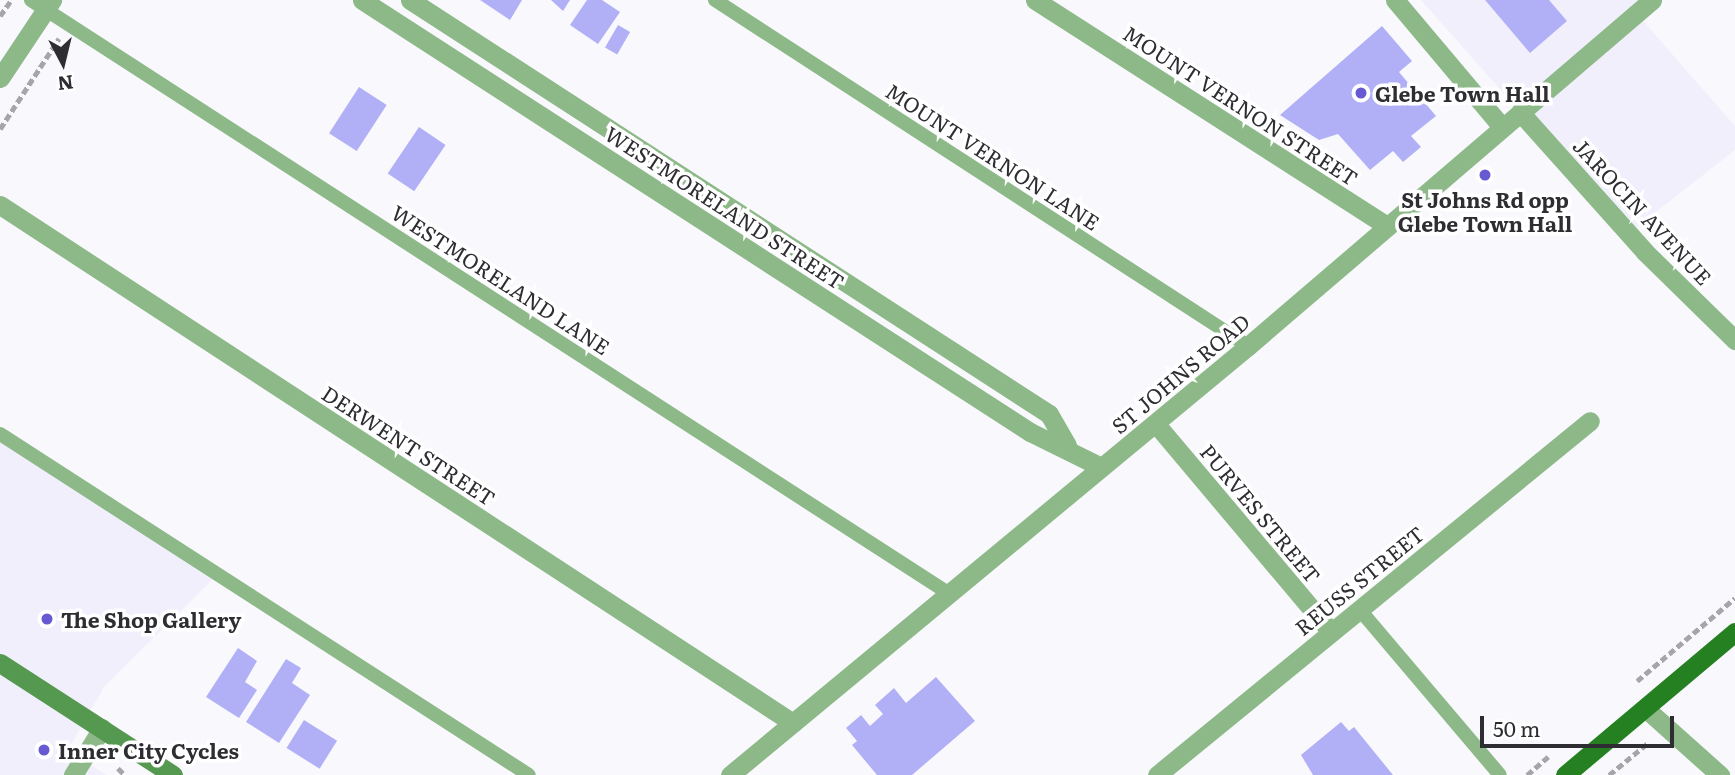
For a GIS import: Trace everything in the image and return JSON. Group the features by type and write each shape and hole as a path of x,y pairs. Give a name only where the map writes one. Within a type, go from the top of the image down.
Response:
{"main road":[{"path":"1565,775 1735,632"},
{"path":"0,663 173,775"}],"street":[{"name":"WESTMORELAND STREET","path":"362,0 1030,432 1067,445 1101,467"},
{"name":"WESTMORELAND STREET","path":"410,0 1049,414 1067,445"},
{"name":"MOUNT VERNON STREET","path":"1035,0 1387,226"},
{"name":"ST JOHNS ROAD","path":"730,775 1156,424 1652,0"},
{"path":"1397,1 1502,127"},
{"path":"0,78 43,3"},
{"name":"JAROCIN AVENUE","path":"1520,112 1645,253 1735,340"},
{"name":"DERWENT STREET","path":"0,205 793,723"},
{"name":"REUSS STREET","path":"1157,775 1590,421"},
{"name":"PURVES STREET","path":"1156,424 1331,632"},
{"path":"1645,708 1720,775"},
{"path":"73,775 102,729"}],"lane":[{"name":"MOUNT VERNON LANE","path":"715,0 1248,346"},
{"name":"WESTMORELAND LANE","path":"43,3 68,24 948,593"},
{"path":"0,434 529,775"},
{"path":"1360,610 1500,775"}],"path":[{"path":"0,16 11,0"},
{"path":"0,129 68,24"},
{"path":"1609,775 1658,741"}],"shaded area":[{"path":"1421,0 1652,0 1637,14 1735,126 1735,150 1628,234"},
{"path":"0,434 217,575 104,687 68,750 106,775 0,775"}],"building":[{"path":"480,0 522,0 510,20"},
{"path":"551,0 570,0 563,11"},
{"path":"587,0 602,0 620,12 598,44 570,25"},
{"path":"1485,0 1549,0 1567,21 1530,53"},
{"path":"618,25 630,32 617,55 605,48"},
{"name":"Glebe Town Hall","path":"1382,26 1412,61 1399,72 1436,116 1411,136 1421,147 1403,162 1393,151 1370,170 1338,134 1319,140 1280,115"},
{"path":"359,87 387,105 357,151 329,133"},
{"path":"419,127 446,145 414,191 388,173"},
{"path":"238,648 257,661 245,682 257,690 239,718 206,697"},
{"path":"286,659 301,668 292,683 310,695 279,743 246,722"},
{"path":"936,677 975,721 912,775 877,775 852,745 857,741 846,728 861,715 870,726 883,714 875,705 894,688 906,703"},
{"path":"304,720 337,741 320,769 287,748"},
{"path":"1341,722 1349,731 1354,727 1393,775 1313,775 1301,755"}],"place":[{"name":"Glebe Town Hall","path":"1361,93"},
{"name":"St Johns Rd opp Glebe Town Hall","path":"1485,175"},
{"name":"The Shop Gallery","path":"47,619"},
{"name":"Inner City Cycles","path":"44,750"}]}
